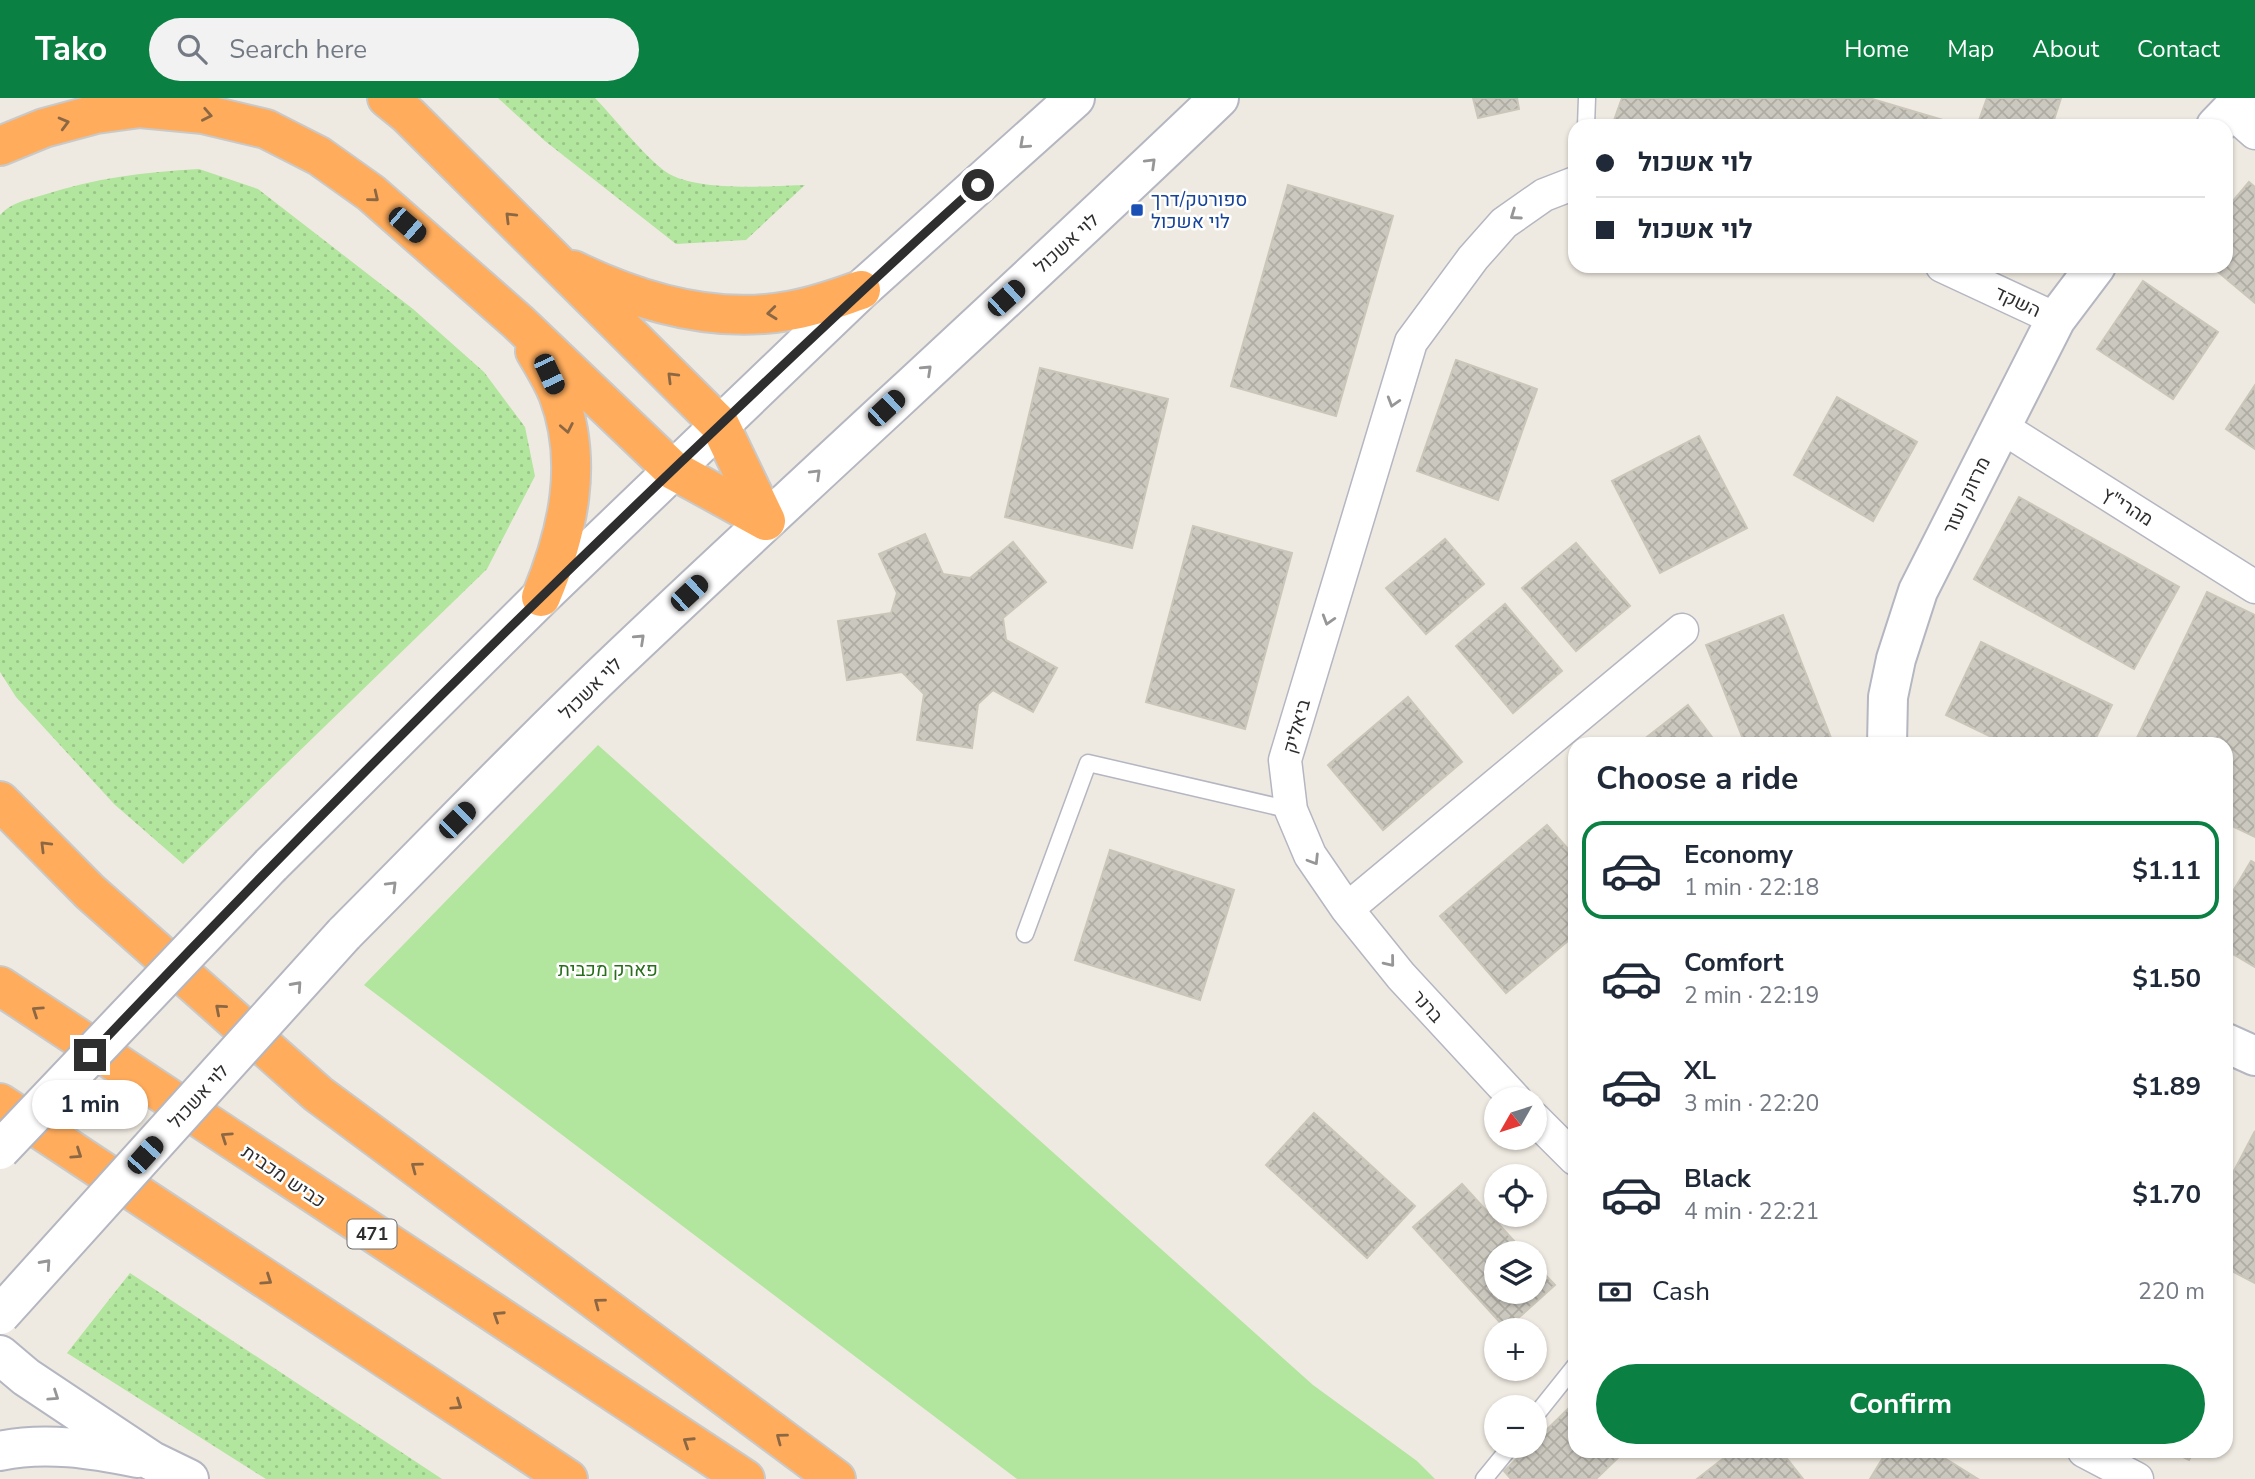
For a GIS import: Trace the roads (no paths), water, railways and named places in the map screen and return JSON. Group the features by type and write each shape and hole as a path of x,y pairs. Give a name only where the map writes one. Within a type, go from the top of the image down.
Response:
{"highway":[{"path":"387,98 408,115 720,425 766,521"},
{"path":"0,146 96,114 140,108 203,114 266,130 319,156 371,194 518,323 673,470 766,521"},
{"path":"554,260 590,278 659,303 736,315 787,312 861,290"},
{"path":"518,323 558,394 568,429 571,459 570,498 565,532 541,597"},
{"path":"0,801 100,900 318,1094 836,1479"},
{"name":"כביש מכבית","path":"0,986 745,1479"},
{"path":"0,1103 568,1479"}],"main road":[{"path":"0,1150 271,865 541,597 861,290 1075,98"},
{"name":"לוי אשכול","path":"0,1315 344,934 612,666 1219,98"},
{"name":"מרזוק ועזר","path":"1887,737 1888,697 1896,660 1918,591 2056,319 2091,273"},
{"path":"2233,1045 2255,1056"},
{"path":"0,1355 26,1377 152,1461 190,1479"},
{"path":"0,1451 47,1447 89,1448 152,1461"}],"street":[{"name":"ביאליק","path":"1347,909 1310,855 1291,810 1285,760 1411,342 1473,258 1504,223 1544,195 1568,186"},
{"name":"השקד","path":"1957,273 2056,319"},
{"name":"מהרי\"ץ","path":"2000,426 2255,587"},
{"path":"1347,909 1682,631"},
{"name":"ברנר","path":"1347,909 1401,976 1504,1087"},
{"path":"1547,1131 1568,1152"},
{"path":"2097,1458 2137,1479"}],"lane":[{"path":"1586,119 1587,98"},
{"path":"1025,934 1088,763 1291,810"},
{"path":"1547,1401 1568,1375"},
{"path":"1484,1479 1501,1458"}],"place":[{"name":"ספורטק/דרך לוי אשכול","path":"1137,210"}],"park label":[{"name":"פארק מכבית","path":"608,969"}]}
